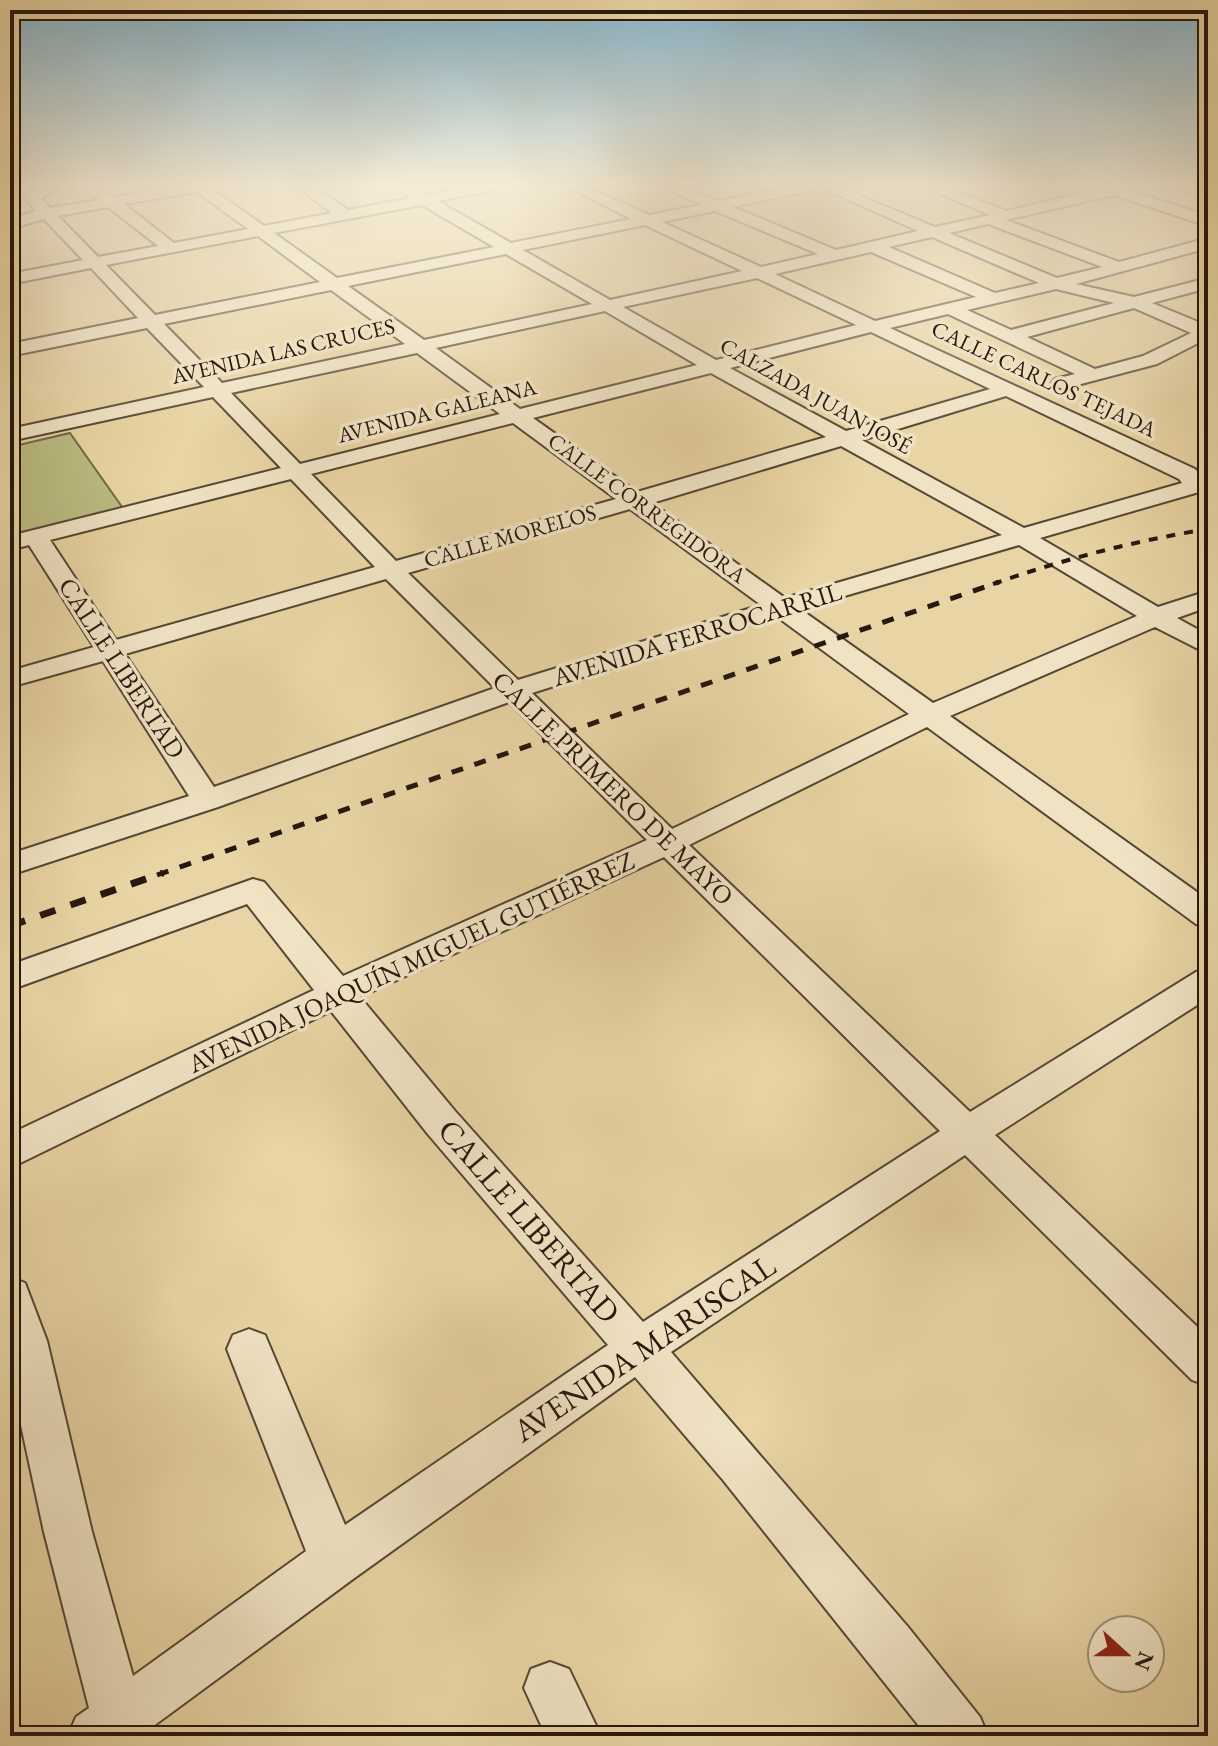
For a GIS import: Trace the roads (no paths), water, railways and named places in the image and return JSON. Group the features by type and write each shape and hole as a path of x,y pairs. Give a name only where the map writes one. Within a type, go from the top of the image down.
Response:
{"street":[{"path":"10,279 63,268"},
{"name":"CALLE PRIMERO DE MAYO","path":"102,268 217,391 512,691 1208,1366"},
{"name":"CALLE CORREGIDORA","path":"320,268 332,284 422,345 783,606 847,657 931,714 1208,916"},
{"path":"10,350 408,268"},
{"name":"CALZADA JUAN JOSÉ","path":"545,268 714,367 1023,537 1208,646"},
{"name":"CALLE CARLOS TEJADA","path":"749,268 1187,474"},
{"name":"AVENIDA LAS CRUCES","path":"10,435 777,268"},
{"path":"924,268 994,299"},
{"path":"1029,268 1064,282 1142,301 1207,330"},
{"name":"AVENIDA GALEANA","path":"23,540 1113,268"},
{"path":"1018,339 1091,325 1103,311 1208,283"},
{"path":"1175,292 1208,290"},
{"path":"951,309 1091,374"},
{"path":"1062,383 1150,360 1207,330"},
{"name":"CALLE MORELOS","path":"10,679 636,500 1010,389"},
{"name":"AVENIDA FERROCARRIL","path":"10,865 207,800 512,691 783,606 1191,487 1194,479 1187,474"},
{"path":"1112,509 1208,501"},
{"name":"CALLE LIBERTAD","path":"23,540 113,651 207,800"},
{"name":"AVENIDA JOAQUÍN MIGUEL GUTIÉRREZ","path":"10,1152 338,993 668,843 931,714 1156,617 1208,598"},
{"name":"CALLE LIBERTAD","path":"10,978 253,890 298,950 338,993 441,1122 640,1348 890,1645 961,1736"},
{"name":"AVENIDA MARISCAL","path":"112,1731 335,1561 640,1348 969,1132 1208,981"},
{"path":"10,1296 25,1341 112,1731"},
{"path":"249,1349 335,1561"},
{"path":"550,1688 574,1736"}],"railway":[{"path":"996,583 1099,552 1208,529"},
{"path":"157,875 996,583"},
{"path":"10,926 163,873"}]}
